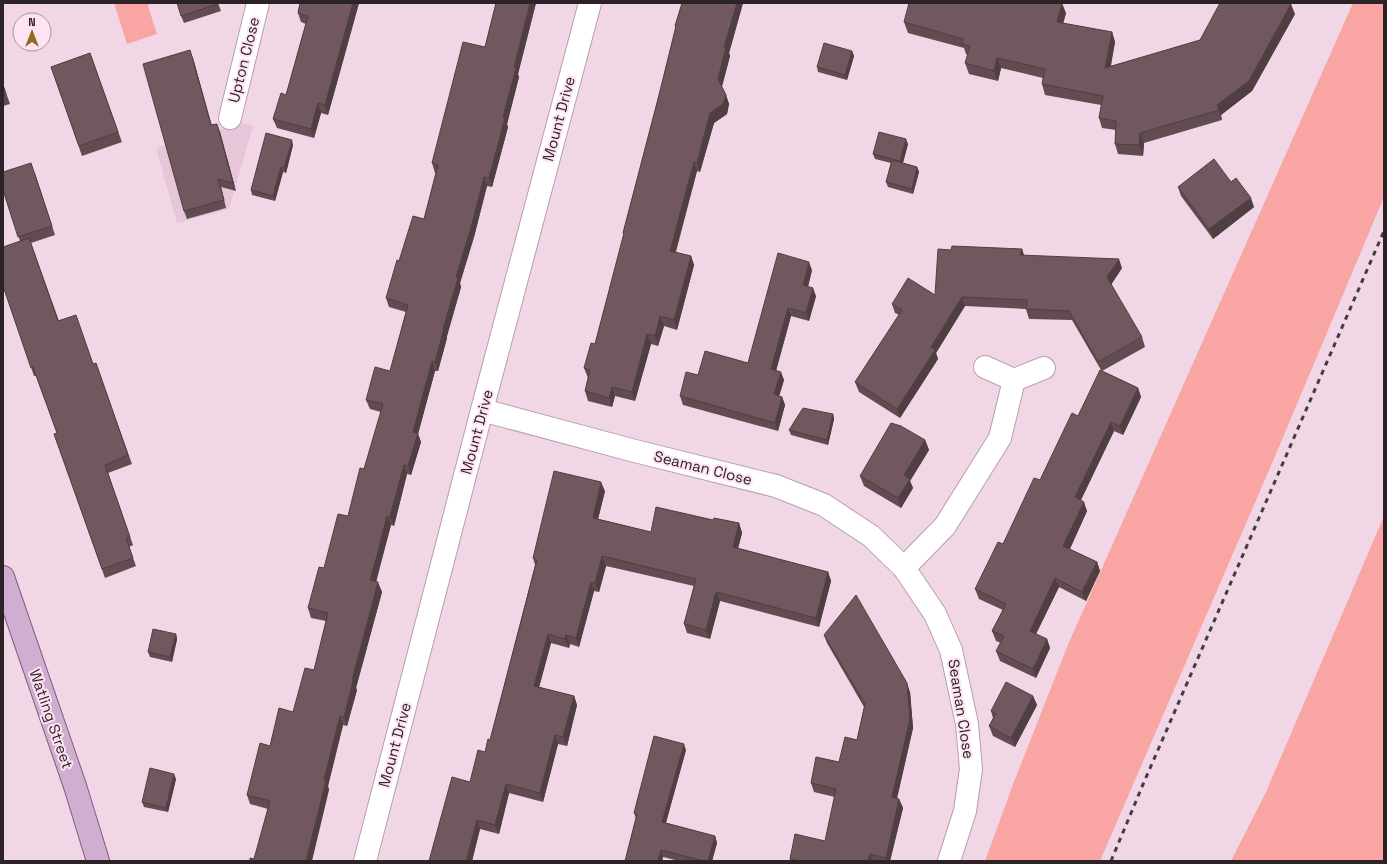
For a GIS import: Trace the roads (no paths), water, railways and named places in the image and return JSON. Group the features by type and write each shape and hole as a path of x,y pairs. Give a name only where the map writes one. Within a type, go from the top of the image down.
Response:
{"main road":[{"name":"Watling Street","path":"3,577 98,861"}],"street":[{"name":"Upton Close","path":"230,118 258,3"},
{"name":"Mount Drive","path":"365,861 482,410 590,3"},
{"path":"985,367 1014,380 1044,368"},
{"path":"904,568 945,526 1000,438 1014,380"},
{"name":"Seaman Close","path":"482,410 635,451 776,486 824,505 871,536 904,568 935,614 951,650 967,724 971,769 965,811 949,861"}],"railway":[{"path":"1111,861 1384,231"}]}
